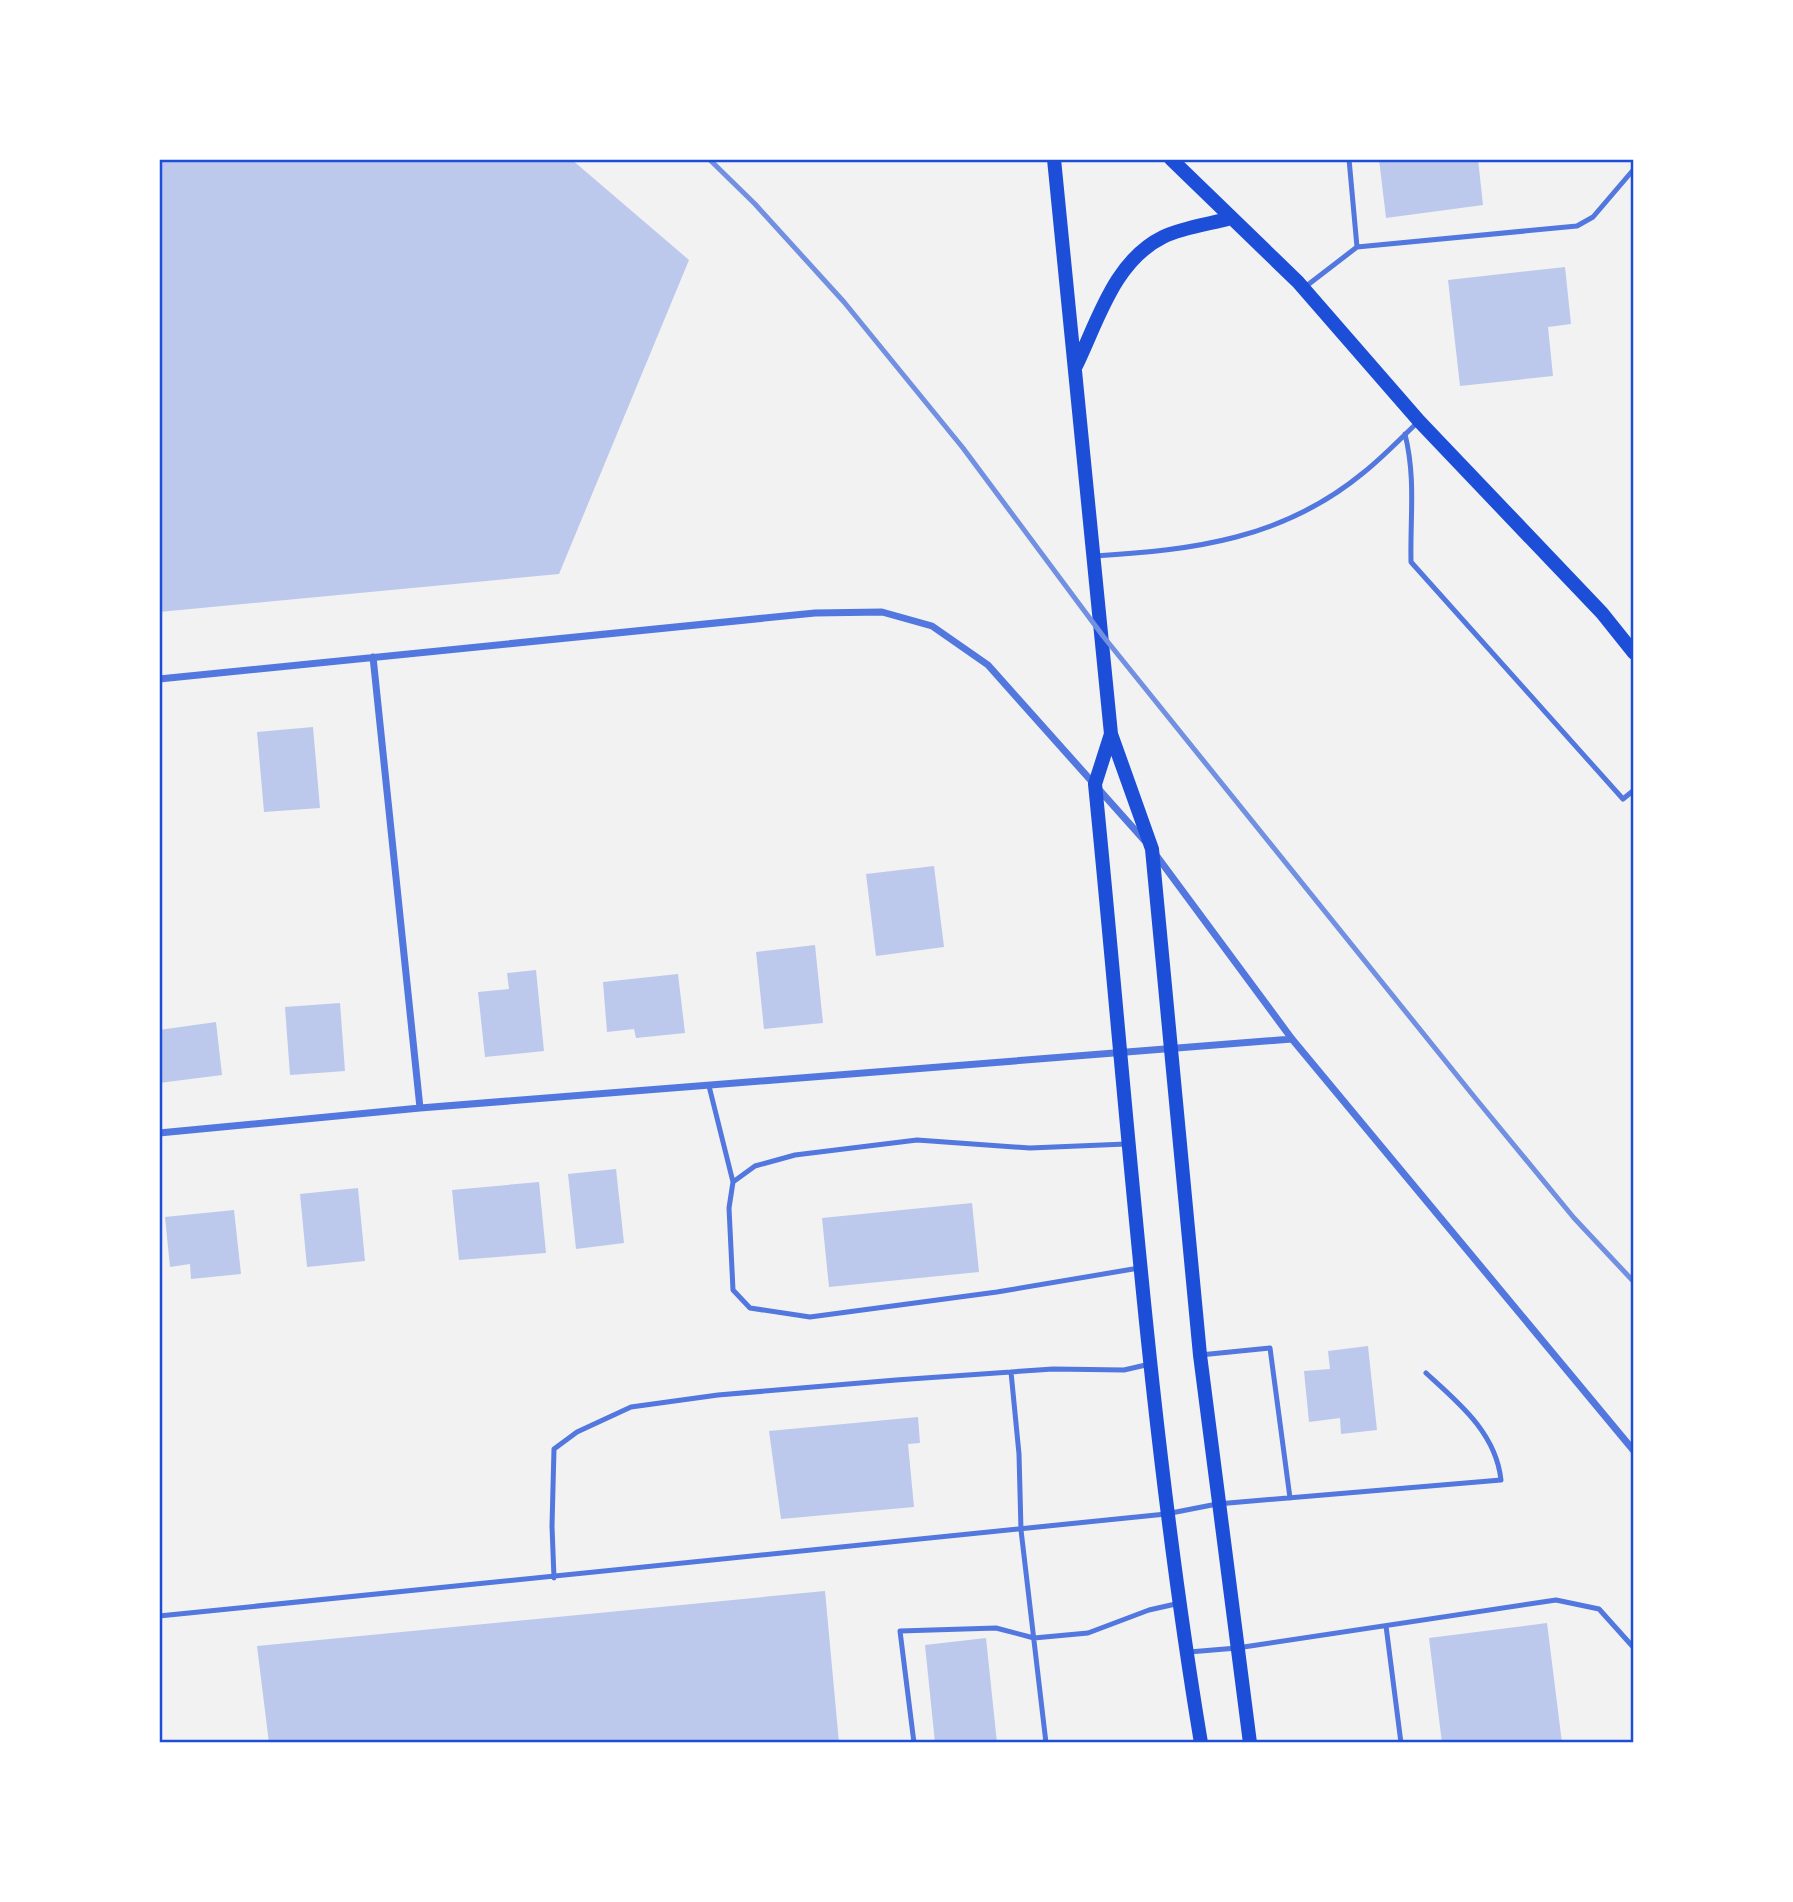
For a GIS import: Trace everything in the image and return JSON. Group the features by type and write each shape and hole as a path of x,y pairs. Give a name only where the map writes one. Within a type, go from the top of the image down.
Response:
{"main road":[{"path":"1054,159 1111,734 1152,849 1200,1355 1217,1504 1250,1743"},
{"path":"1171,159 1304,288 1419,421 1602,613 1634,653"},
{"path":"1075,368 1115,283 1131,261 1163,237 1232,218"},
{"path":"1111,734 1095,784 1122,1053 1139,1268 1166,1514 1182,1602 1186,1652 1201,1743"}],"street":[{"path":"159,679 815,613 882,612 932,626 988,665 1152,849 1292,1040 1634,1451"},
{"path":"373,657 420,1108"},
{"path":"159,1133 420,1108 1292,1040"}],"lane":[{"path":"1349,159 1357,247"},
{"path":"1304,288 1357,247 1577,226 1593,217 1634,169"},
{"path":"1095,556 1174,552 1265,529 1315,505 1362,474 1419,421"},
{"path":"1405,434 1413,466 1414,488 1410,562 1623,799 1634,790"},
{"path":"709,1086 733,1181 729,1208 733,1290 750,1308 810,1317 997,1292 1139,1268"},
{"path":"733,1181 755,1166 796,1155 917,1140 1030,1148 1129,1144"},
{"path":"1200,1355 1270,1348 1290,1497"},
{"path":"554,1578 554,1449 577,1432 631,1407 718,1395 1011,1371 1124,1370 1150,1364"},
{"path":"1011,1371 1019,1454 1021,1530 1046,1743"},
{"path":"159,1616 1021,1530 1166,1514 1217,1504 1501,1480 1499,1458 1487,1437 1465,1408 1426,1373"},
{"path":"1186,1652 1237,1648 1556,1600 1600,1609 1634,1648"},
{"path":"914,1743 900,1631 996,1628 1034,1638 1088,1633 1149,1610 1182,1602"},
{"path":"1385,1626 1401,1743"}],"building":[{"path":"159,159 571,159 689,260 559,574 159,612"},
{"path":"1379,159 1478,159 1483,205 1386,218"},
{"path":"1565,267 1571,324 1548,327 1553,376 1460,386 1448,280"},
{"path":"313,727 320,808 264,812 257,732"},
{"path":"934,866 944,947 876,956 866,874"},
{"path":"815,945 823,1023 764,1029 756,952"},
{"path":"536,970 544,1051 485,1057 478,992 509,989 507,973"},
{"path":"678,974 685,1033 636,1038 634,1029 607,1032 603,982"},
{"path":"340,1003 345,1071 290,1075 285,1007"},
{"path":"216,1022 222,1075 159,1083 159,1030"},
{"path":"616,1169 624,1243 576,1249 568,1174"},
{"path":"539,1182 546,1253 459,1260 452,1190"},
{"path":"358,1188 365,1261 307,1267 300,1194"},
{"path":"972,1203 979,1272 829,1287 822,1218"},
{"path":"234,1210 241,1274 191,1279 190,1264 170,1267 165,1217"},
{"path":"1368,1346 1377,1430 1341,1434 1340,1418 1309,1422 1304,1371 1330,1369 1328,1351"},
{"path":"918,1417 920,1443 908,1444 914,1507 781,1519 769,1431"},
{"path":"825,1591 839,1743 269,1743 257,1646"},
{"path":"1547,1623 1562,1743 1442,1743 1429,1638"},
{"path":"986,1638 997,1743 935,1743 925,1645"}],"railway":[{"path":"709,159 755,204 844,302 963,448 1103,636 1476,1099 1574,1218 1634,1282"}]}
